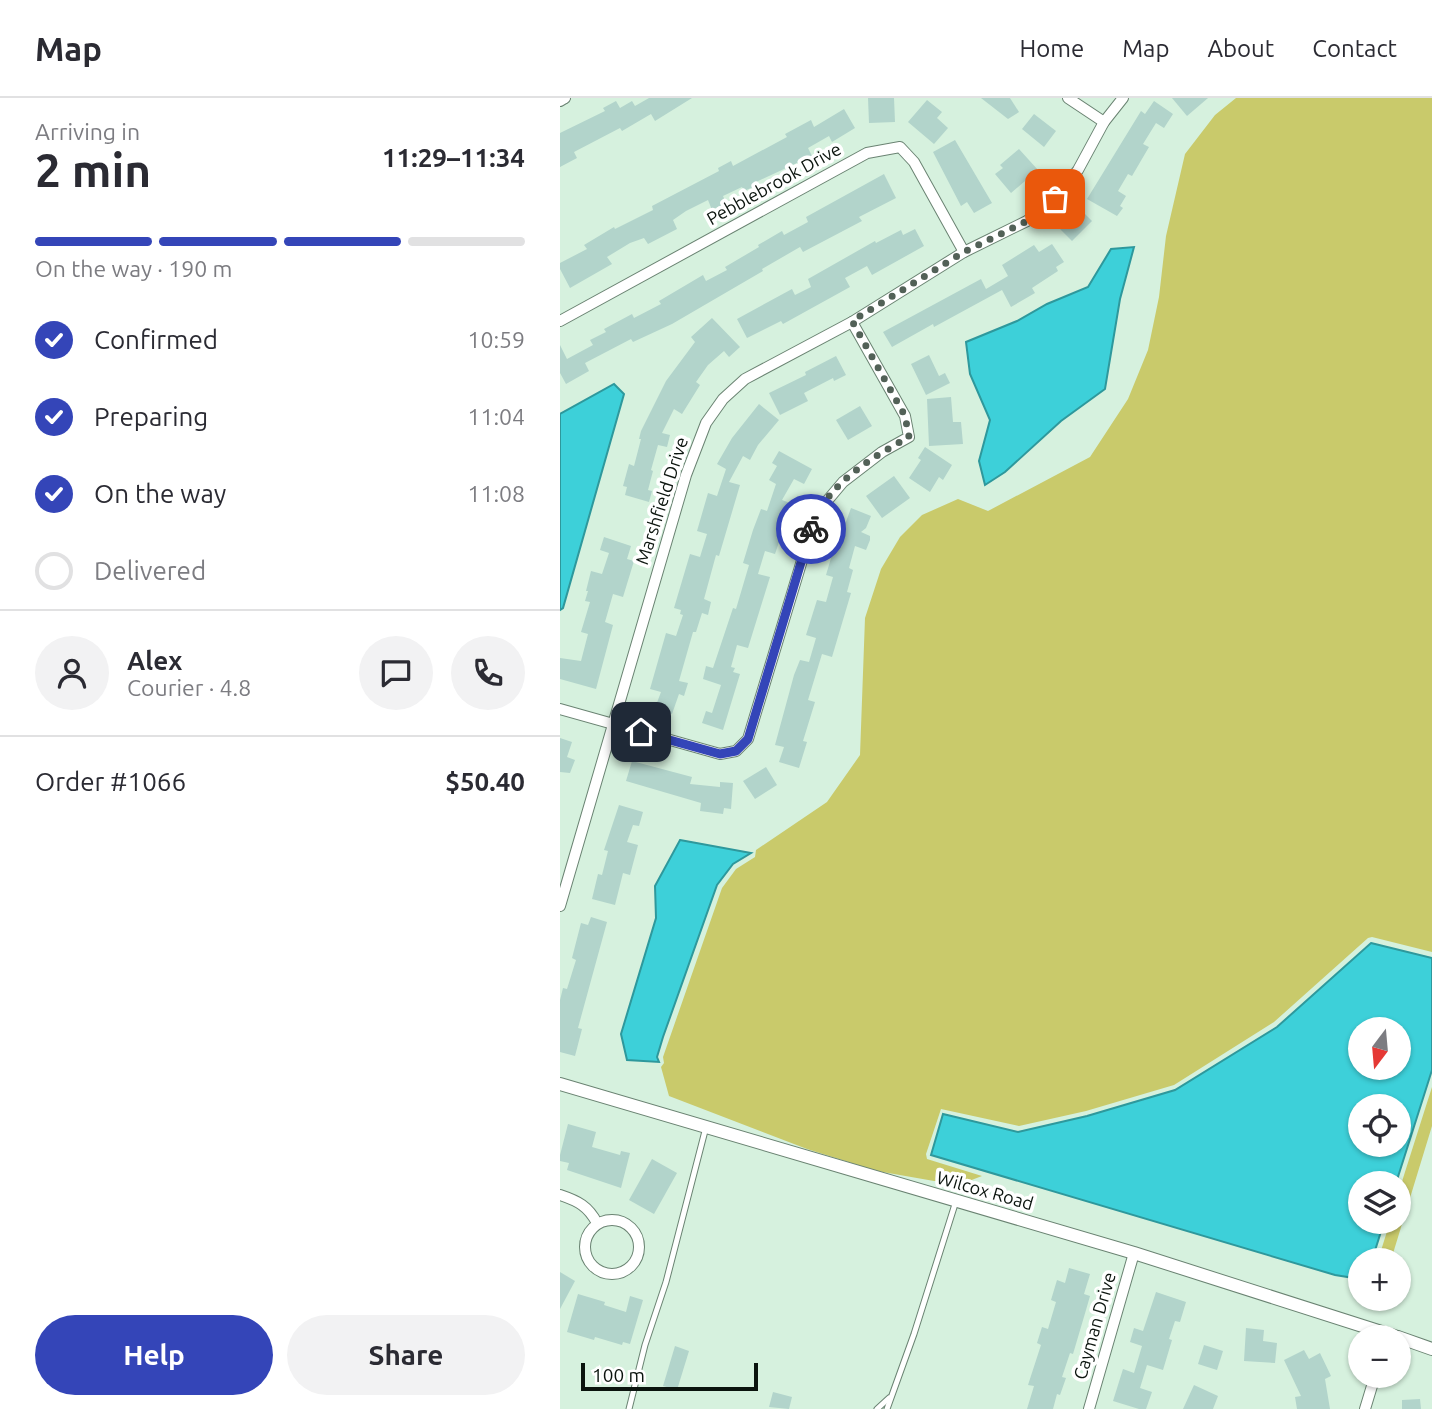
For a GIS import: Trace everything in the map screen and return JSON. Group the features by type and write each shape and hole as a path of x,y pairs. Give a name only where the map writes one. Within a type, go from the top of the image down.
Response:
{"street":[{"path":"560,101 565,98"},
{"path":"1068,98 1104,122"},
{"name":"Marshfield Drive","path":"560,906 686,475 706,423 723,399 746,379 852,321 964,252 1027,221 1055,199 1078,170 1104,122 1123,98"},
{"name":"Pebblebrook Drive","path":"560,321 867,153 900,147 914,162 964,252"},
{"path":"560,709 720,754 736,751 748,739 816,514 843,482 882,452 909,437 905,416 852,321"},
{"name":"Wilcox Road","path":"560,1084 1134,1253 1358,1325"},
{"path":"560,1195 580,1202 591,1211 597,1223"},
{"path":"614,1219 623,1222 636,1234 639,1242 636,1260 623,1272 605,1273 590,1264 585,1255 586,1237 597,1223 614,1219"},
{"name":"Cayman Drive","path":"1089,1409 1134,1253"},
{"name":"Wilcox Road","path":"1411,1342 1432,1349"},
{"path":"1365,1409 1371,1388"}],"lane":[{"path":"629,1409 645,1345 666,1282 706,1127"},
{"path":"887,1409 914,1334 956,1200"},
{"path":"877,1409 889,1398"}],"shaded area":[{"path":"1236,98 1432,98 1432,952 1368,938 1274,1022 1174,1085 1086,1111 1019,1126 941,1109 926,1154 927,1159 982,1176 969,1181 934,1181 877,1171 807,1149 669,1096 661,1067 664,1063 663,1057 722,888 736,869 755,857 756,850 827,802 860,755 865,618 881,569 900,537 922,515 958,499 988,511 1090,457 1128,399 1148,350 1159,297 1166,236 1185,154 1215,115"},
{"path":"1432,1087 1432,1126 1411,1195 1411,1171 1405,1171"},
{"path":"1386,1234 1399,1234 1395,1248 1382,1248"}],"water":[{"path":"1134,247 1120,299 1105,389 1061,421 1005,472 985,485 979,461 990,420 970,374 966,342 1088,287 1111,249"},
{"path":"614,384 624,394 563,608 560,610 560,414"},
{"path":"680,840 751,853 733,864 717,885 663,1037 657,1057 659,1062 627,1060 621,1034 656,918 655,886"},
{"path":"1371,943 1432,958 1432,1070 1411,1136 1411,1094 1348,1094 1348,1157 1404,1157 1400,1171 1348,1171 1348,1234 1380,1234 1376,1248 1348,1248 1348,1277 931,1155 943,1114 1018,1132 1087,1116 1175,1090 1277,1027"}],"building":[{"path":"649,98 692,98 655,121 651,114 622,131 620,128 574,152 577,158 560,167 560,133 605,111 603,108 616,101 620,108 632,101 635,106"},
{"path":"868,98 894,98 895,122 869,123"},
{"path":"981,98 1010,98 1019,112 1008,119"},
{"path":"1172,98 1208,98 1187,116"},
{"path":"927,100 942,112 937,118 948,128 934,144 908,122"},
{"path":"1154,101 1173,114 1164,128 1156,123 1143,144 1149,147 1132,176 1128,174 1118,191 1126,196 1120,206 1123,208 1117,216 1087,199 1141,111 1145,114"},
{"path":"844,109 855,128 832,142 829,136 808,148 812,156 756,182 758,185 744,191 742,187 723,196 726,203 712,210 708,200 686,211 673,220 677,229 648,244 644,238 630,243 607,257 612,264 570,288 560,269 560,263 587,249 584,245 614,227 615,229 653,210 652,206 719,171 718,168 731,161 733,166 787,137 785,134 811,120 814,127"},
{"path":"1034,114 1056,131 1044,147 1022,129"},
{"path":"955,140 992,203 974,213 967,202 961,206 933,152"},
{"path":"1019,149 1038,170 1011,193 995,174 1003,168 1000,165"},
{"path":"884,174 896,198 859,217 862,221 803,252 800,247 672,324 633,342 631,339 585,363 589,371 566,384 560,373 560,345 567,359 593,345 590,340 606,332 604,329 632,314 634,318 661,304 659,301 703,275 706,281 727,270 725,267 759,247 758,245 782,231 784,235 808,222 806,217"},
{"path":"1079,208 1092,221 1072,241 1059,228"},
{"path":"915,229 924,246 872,275 867,266 845,278 850,287 783,324 781,321 747,338 737,319 792,289 795,295 811,287 808,279 875,241 876,243 901,230 903,235"},
{"path":"1052,244 1064,262 1056,267 1058,271 1032,288 1035,293 1011,307 1002,290 892,347 883,332 981,279 986,289 1008,276 1002,265 1034,245 1039,252"},
{"path":"712,318 740,347 729,357 724,351 708,365 696,382 700,385 682,414 674,409 662,433 670,435 667,447 658,445 651,470 653,471 648,490 652,491 649,502 625,495 627,487 623,486 629,464 634,466 641,431 666,381 695,342 691,337"},
{"path":"929,355 939,376 945,373 950,383 926,395 911,364"},
{"path":"836,356 846,375 834,381 833,378 804,393 808,401 780,415 769,393 806,375 805,372"},
{"path":"951,397 953,422 961,422 963,444 929,446 927,399"},
{"path":"759,404 779,420 758,445 750,460 743,456 729,482 740,485 704,599 711,602 708,615 702,613 696,632 693,632 679,681 688,683 684,696 679,694 672,714 655,708 661,692 650,689 666,633 676,636 683,615 680,614 681,610 674,608 690,554 700,557 707,534 697,531 708,493 717,496 726,469 717,464 732,438"},
{"path":"860,406 872,426 848,440 836,420"},
{"path":"925,447 952,465 943,480 939,477 930,492 909,478 921,460 918,458"},
{"path":"779,451 812,469 804,484 794,479 782,500 790,503 775,554 765,551 758,574 770,577 748,648 737,645 731,667 735,668 733,672 740,674 723,730 702,723 706,711 712,713 721,685 703,679 706,666 713,668 733,608 736,609 749,565 743,563 753,530 761,509 767,511 776,484 769,480 777,466 772,463"},
{"path":"894,476 910,498 882,518 866,496"},
{"path":"851,508 871,516 866,528 861,532 870,536 870,540 866,550 855,546 849,568 853,570 847,592 851,593 832,657 822,654 808,700 815,702 803,741 807,742 799,768 779,762 784,747 775,745 800,660 809,662 816,638 806,635 817,600 826,602 833,577 826,575"},
{"path":"604,537 631,546 627,559 634,561 623,597 613,594 605,622 613,625 596,689 560,679 560,658 581,661 588,634 581,632 590,602 585,601 586,591 591,571 602,574 609,553 600,550"},
{"path":"560,738 572,742 567,757 575,760 570,773 560,772"},
{"path":"632,761 692,777 690,784 720,787 720,782 733,783 731,809 724,808 723,814 700,811 701,803 626,781"},
{"path":"766,767 777,785 755,799 743,781"},
{"path":"619,805 643,812 639,826 633,825 627,842 638,845 630,875 623,873 615,905 592,899 598,874 602,875 608,851 604,850"},
{"path":"591,917 607,922 578,1028 582,1029 575,1056 560,1052 560,1000 563,988 567,989 576,960 572,958 581,923 588,925"},
{"path":"568,1124 596,1132 592,1147 620,1155 621,1151 630,1153 621,1188 567,1170 569,1163 560,1161 560,1155"},
{"path":"652,1159 677,1173 654,1214 629,1200"},
{"path":"1069,1268 1090,1274 1084,1294 1090,1296 1073,1354 1070,1353 1062,1377 1066,1378 1060,1395 1057,1394 1053,1409 1027,1409 1034,1386 1028,1385 1041,1345 1037,1343 1042,1327 1048,1329 1056,1302 1051,1300 1057,1280 1065,1283"},
{"path":"560,1272 575,1281 560,1309"},
{"path":"1156,1292 1186,1302 1180,1322 1175,1321 1163,1370 1147,1365 1140,1388 1152,1392 1146,1409 1139,1409 1113,1401 1123,1369 1134,1373 1142,1346 1130,1342 1134,1328 1143,1331"},
{"path":"578,1294 626,1312 630,1296 643,1300 630,1344 623,1342 622,1345 595,1337 594,1340 567,1332"},
{"path":"1246,1328 1264,1330 1263,1341 1277,1343 1275,1363 1244,1361"},
{"path":"1204,1345 1223,1351 1217,1370 1198,1364"},
{"path":"675,1346 689,1351 677,1390 663,1386"},
{"path":"1304,1350 1309,1359 1320,1353 1331,1376 1325,1379 1330,1409 1297,1409 1295,1397 1301,1396 1284,1360"},
{"path":"1194,1385 1218,1396 1213,1409 1183,1409"},
{"path":"773,1392 792,1397 789,1409 769,1407"},
{"path":"1420,1399 1421,1409 1402,1409 1402,1400"}],"way so far":[{"path":"811,529 816,514 843,482 882,452 909,437 905,416 852,321 964,252 1027,221 1055,199"}],"route":[{"path":"641,732 720,754 736,751 748,739 811,529"}]}
